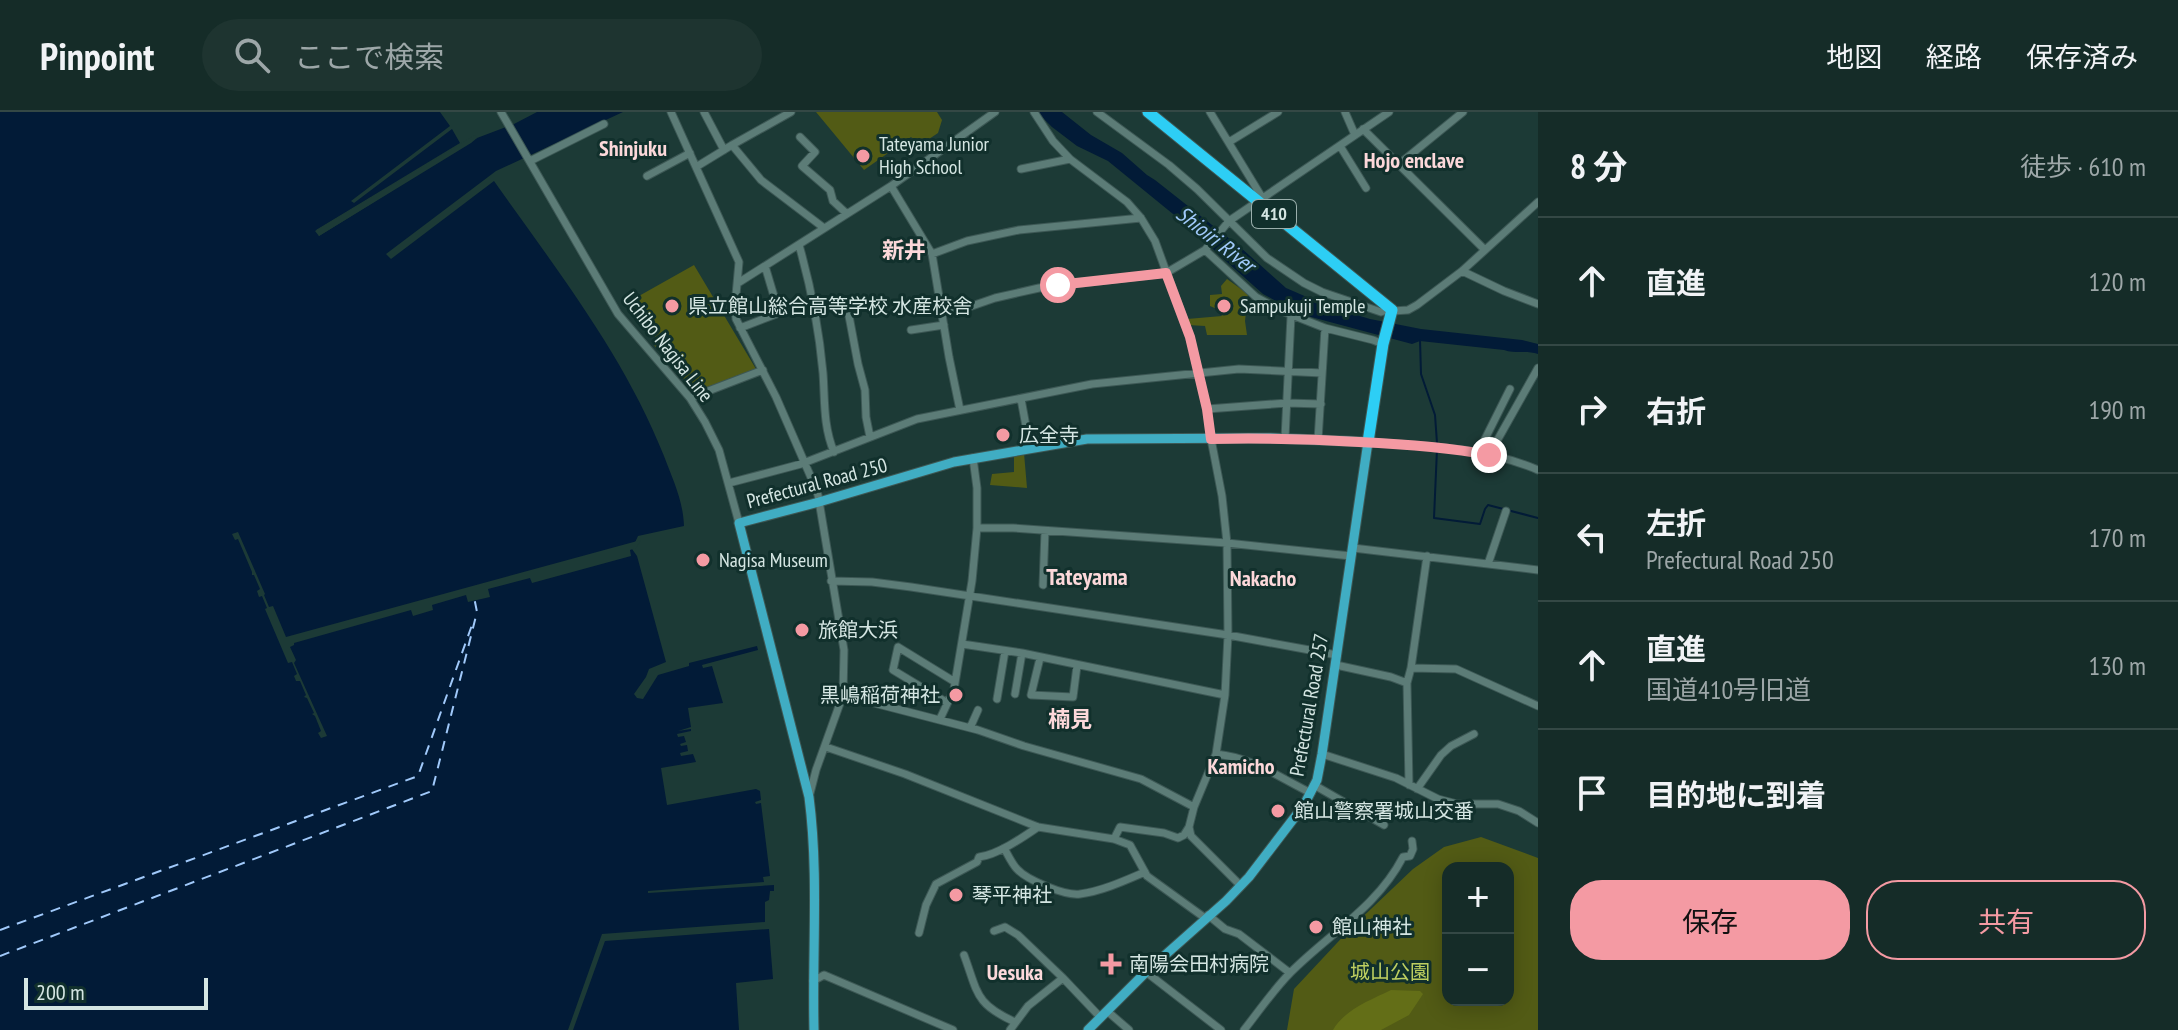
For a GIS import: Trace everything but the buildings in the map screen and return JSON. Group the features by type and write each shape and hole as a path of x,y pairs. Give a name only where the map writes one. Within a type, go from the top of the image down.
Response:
{"highway":[{"name":"410","path":"1148,112 1261,200 1392,313"},
{"path":"1368,442 1384,341 1392,313"}],"main road":[{"name":"Prefectural Road 250","path":"814,1030 813,868 809,797 739,523 973,458 1099,438 1285,438 1368,442"},
{"name":"Prefectural Road 257","path":"1088,1030 1146,972 1241,886 1277,842 1313,789 1322,754 1368,442"}],"street":[{"name":"Uchibo Nagisa Line","path":"501,112 618,314 690,398 714,438 739,523"},
{"path":"671,112 739,262 735,314 740,328 805,461 819,502 844,650 843,695 809,797"},
{"path":"772,112 776,120"},
{"path":"696,167 791,112"},
{"path":"738,283 891,186 995,112"},
{"path":"1034,112 1053,141 1070,159 1127,202 1155,241 1190,337 1207,409 1222,496 1227,543 1228,635 1225,695 1216,754 1184,835 1178,838 1120,827 1114,839"},
{"path":"1097,112 1169,165 1267,258 1322,292 1381,312 1412,308 1462,271 1538,202"},
{"path":"1210,112 1261,200"},
{"path":"1229,142 1278,112"},
{"path":"1345,112 1355,135"},
{"path":"942,311 1039,288 1166,273 1207,248 1229,221 1389,112"},
{"path":"1398,165 1463,112"},
{"path":"706,113 724,150"},
{"path":"529,160 604,124"},
{"path":"1363,129 1485,250"},
{"path":"800,137 815,152 802,166 830,190 833,201 846,213"},
{"path":"732,145 761,180 824,228"},
{"path":"1340,146 1366,188"},
{"path":"647,176 690,153"},
{"path":"1021,169 1070,159"},
{"path":"891,186 932,254 960,410"},
{"path":"932,254 967,241 1019,230 1141,218"},
{"path":"799,245 813,296 826,431 834,452"},
{"path":"1207,248 1256,297 1291,316 1325,328 1384,341"},
{"path":"740,328 779,313 765,266"},
{"path":"1462,271 1538,304"},
{"path":"849,316 865,390 870,437"},
{"path":"1285,438 1291,316"},
{"path":"911,330 944,325"},
{"path":"1318,440 1325,328"},
{"path":"1489,455 1538,368"},
{"path":"729,483 834,452 917,419 1092,384 1239,369 1322,373"},
{"path":"690,398 763,370"},
{"path":"1478,453 1510,389"},
{"path":"1021,399 1030,448"},
{"path":"1207,409 1287,403 1321,404"},
{"path":"1368,442 1437,446 1489,455 1538,470"},
{"path":"940,719 954,689 969,596 977,528 973,458"},
{"path":"1488,564 1506,511"},
{"path":"977,528 1427,556 1538,570"},
{"path":"1043,585 1045,531"},
{"path":"1413,787 1407,683 1427,556"},
{"path":"831,581 872,582 1228,635 1336,660 1407,683"},
{"path":"962,644 1022,653 1225,695"},
{"path":"946,702 893,670 898,647 955,682"},
{"path":"997,699 1005,651"},
{"path":"1015,694 1022,653"},
{"path":"1040,658 1031,695 1073,697 1077,666"},
{"path":"1411,668 1456,669 1538,706"},
{"path":"843,695 940,719 1141,779 1194,807"},
{"path":"970,728 978,710"},
{"path":"1413,787 1451,746 1474,734"},
{"path":"826,747 905,774 1038,827 1114,839 1130,845 1145,872 1225,929 1239,934 1290,973"},
{"path":"1216,754 1252,762 1384,825"},
{"path":"1322,754 1353,762 1438,799 1457,804 1498,804 1519,811 1538,823"},
{"path":"919,933 926,905 936,884 977,862 979,857 1004,848 1038,827"},
{"path":"1189,827 1191,836 1241,886"},
{"path":"1244,1030 1290,973 1373,900 1393,877 1403,857 1410,856 1412,841"},
{"path":"1004,848 1017,869 1027,876 1076,895 1098,891 1145,872"},
{"path":"994,931 1005,927 1009,929 1104,1014 1129,1030"},
{"path":"964,955 977,994 997,1014 1015,1022"},
{"path":"1146,972 1221,1030"},
{"path":"813,981 824,975 953,1030"},
{"path":"1010,1030 1028,1006 1063,978"},
{"path":"926,1030 933,1022"}],"green space":[{"path":"816,112 937,112 942,120 938,133 920,145 911,137 864,170"},
{"path":"694,265 756,369 695,392 654,345 658,340 630,307 630,301"},
{"path":"1227,279 1248,294 1247,335 1207,335 1205,326 1188,325 1187,319 1222,316 1210,306 1210,295 1222,294 1221,286"},
{"path":"1024,453 1027,488 990,485 992,474 1014,472 1014,457"},
{"name":"城山公園","path":"1481,837 1538,858 1538,1030 1287,1030 1294,989 1351,928 1413,869 1444,847"},
{"path":"1391,990 1420,991 1423,994 1409,1015 1381,1030 1333,1030 1351,1011"}],"water":[{"path":"0,112 440,112 450,126 351,201 354,203 452,129 460,143 316,230 319,236 477,138 537,112 623,112 496,171 386,254 391,259 494,181 587,314 629,383 648,419 674,482 684,526 638,536 632,549 637,556 666,662 649,669 634,694 643,699 658,675 689,666 689,663 757,646 758,650 702,665 703,668 712,666 723,703 688,708 691,727 678,731 691,731 677,734 678,737 684,736 686,742 681,746 687,745 688,751 680,753 681,756 693,754 696,762 661,768 667,805 756,789 760,791 761,800 755,802 761,803 770,876 763,877 764,882 648,893 774,885 774,891 770,891 769,900 765,902 765,922 602,934 568,1030 0,1030"},
{"name":"Shioiri River","path":"1037,112 1062,112 1091,135 1122,153 1240,247 1286,288 1330,307 1370,319 1538,344 1538,354 1420,341 1412,344 1300,314 1263,294 1200,236 1108,161 1077,146"},
{"path":"769,929 773,979 736,983 739,1030 573,1030 605,941"}],"pier":[{"path":"475,135 477,138 471,143 319,236 315,231"},
{"path":"238,532 269,607 273,606 286,637 641,540 636,548 630,550 631,556 532,583 530,578 488,589 490,597 468,602 466,595 432,605 433,610 413,616 411,610 294,643 290,647 296,660 294,663 327,736 321,738 314,713 304,697 306,695 300,681 296,681 294,676 297,674 292,662 288,663 262,596 259,597 257,591 260,589 254,575 238,539 235,540 232,534"}],"waterway":[{"path":"1420,340 1421,374 1435,415 1437,443"},
{"path":"1437,449 1434,518 1480,524 1488,505 1538,518"}],"ferry route":[{"path":"0,956 432,791 477,612 474,597"},
{"path":"0,930 418,776 472,625"}],"place":[{"name":"Tateyama Junior High School","path":"863,156"},
{"name":"県立館山総合高等学校 水産校舎","path":"672,306"},
{"name":"Sampukuji Temple","path":"1224,306"},
{"name":"広全寺","path":"1003,435"},
{"name":"Nagisa Museum","path":"703,560"},
{"name":"旅館大浜","path":"802,630"},
{"name":"黒嶋稲荷神社","path":"956,695"},
{"name":"館山警察署城山交番","path":"1278,811"},
{"name":"琴平神社","path":"956,895"},
{"name":"館山神社","path":"1316,927"},
{"name":"南陽会田村病院","path":"1111,964"}],"district":[{"name":"Shinjuku","path":"633,148"},
{"name":"Hojo enclave","path":"1414,160"},
{"name":"新井","path":"904,250"},
{"name":"Tateyama","path":"1087,577"},
{"name":"Nakacho","path":"1263,578"},
{"name":"楠見","path":"1070,719"},
{"name":"Kamicho","path":"1241,766"},
{"name":"Uesuka","path":"1015,972"}],"route":[{"path":"1058,285 1166,273 1190,337 1211,439 1271,438 1438,446 1489,455"}]}
